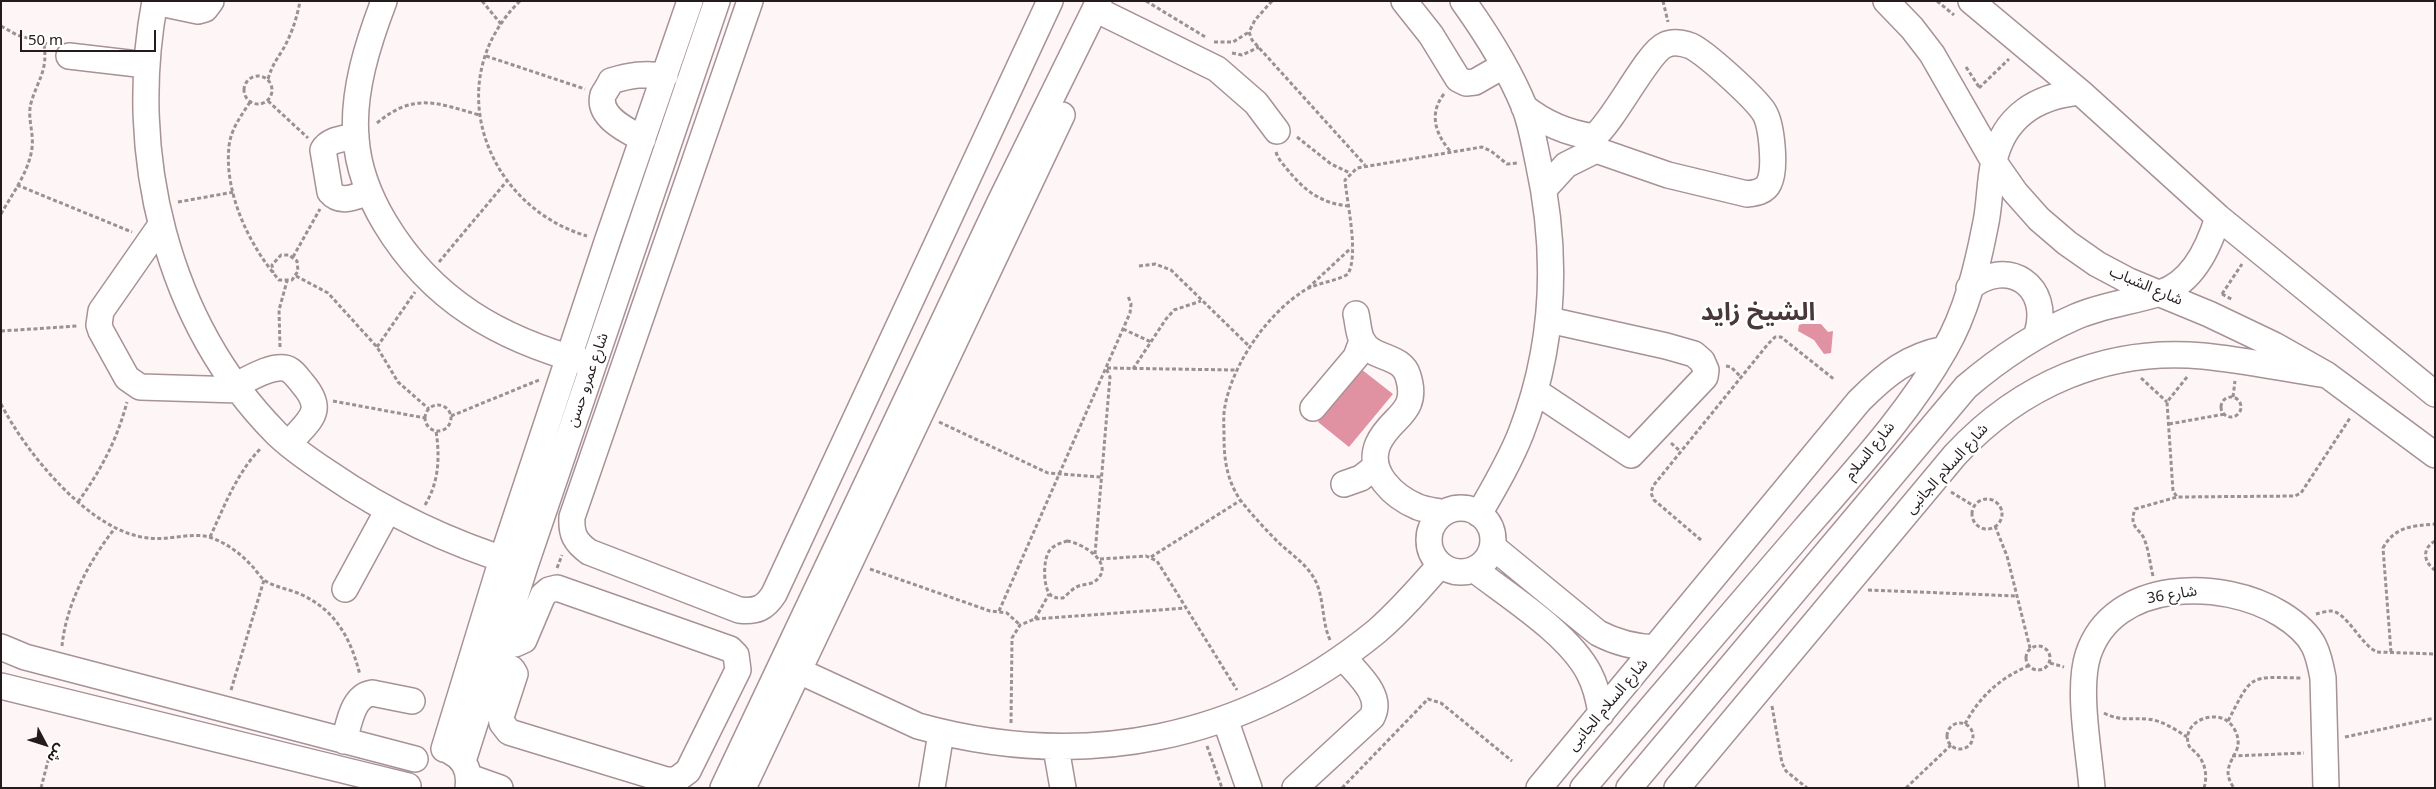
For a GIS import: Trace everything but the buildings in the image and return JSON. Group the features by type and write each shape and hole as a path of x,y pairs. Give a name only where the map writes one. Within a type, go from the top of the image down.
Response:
{"street":[{"path":"211,1 205,8 198,11 155,2 146,65 146,136 156,224 193,311 238,387 283,439 345,485 410,522 514,562"},
{"path":"384,1 370,40 360,82 356,136 358,156 369,192 394,237 426,277 450,300 492,327 567,363 593,364 622,372"},
{"name":"شارع عمرو حسن","path":"461,769 567,363 690,1"},
{"name":"شارع عمرو حسن","path":"461,769 498,651 514,562 593,364 717,1"},
{"path":"750,1 572,517 572,531 577,544 589,552 731,607 754,612 766,606 774,594 1050,1"},
{"path":"1404,1 1431,36 1458,79 1466,83 1475,82 1503,66"},
{"name":"شارع الشباب","path":"1886,1 1912,28 1932,54 1994,162 2015,192 2039,219 2066,243 2097,264 2121,277 2161,293 2216,304 2274,344 2327,375 2361,400 2433,444"},
{"path":"1971,1 2080,92 2218,217 2435,394"},
{"path":"1472,5 1524,107 1544,188 1550,228 1552,274 1549,320 1535,391 1517,442 1502,475 1479,514"},
{"path":"743,788 792,667 974,279 1105,6 1217,70 1256,103 1277,131"},
{"path":"1524,107 1563,131 1595,144 1668,175 1747,194 1760,192 1769,184 1772,171 1770,127 1765,113 1755,101 1711,61 1692,47 1679,42 1666,44 1654,52 1595,144 1566,165 1544,188"},
{"path":"69,56 146,65"},
{"path":"643,139 611,119 604,108 603,96 611,82 627,76 645,74 665,76"},
{"name":"شارع السلام","path":"1585,786 1858,467 1917,391 1945,349 1969,288 1986,226 1994,162 2006,132 2015,119 2034,104 2056,94 2080,92"},
{"path":"654,107 679,114"},
{"path":"356,136 332,141 326,144 323,150 330,192 334,196 344,199 369,192"},
{"path":"1629,788 1966,387 2000,358 2037,334 2077,316 2119,302 2161,293 2182,280 2198,262 2211,240 2218,217"},
{"path":"156,224 101,311 99,325 127,378 132,383 149,388 238,387 268,371 286,368 294,373 310,392 316,404 314,413 283,439"},
{"path":"1969,288 1981,279 1995,274 2010,275 2024,281 2034,292 2040,305 2041,320 2037,334"},
{"path":"723,788 852,562 881,476 921,414 974,279"},
{"path":"1356,314 1369,348 1399,363 1408,372 1411,385 1411,400 1405,412 1378,443 1374,455 1375,467 1380,478 1403,498 1418,507 1444,513"},
{"path":"1535,391 1631,455 1705,377 1706,370 1702,362 1694,354 1549,320"},
{"path":"1313,408 1350,364 1369,348"},
{"name":"شارع السلام الجانبى","path":"1539,788 1859,400 1898,366 1922,353 1945,349"},
{"name":"شارع السلام الجانبى","path":"1677,788 1955,455 1974,435 2004,409 2040,387 2079,371 2119,360 2161,355 2203,356 2327,375"},
{"path":"1928,432 1955,455"},
{"path":"1344,484 1361,478 1375,467"},
{"path":"1456,509 1468,509 1479,514 1488,522 1493,534 1492,547 1486,560 1475,570 1463,573 1451,571 1440,565 1432,556 1429,544 1430,532 1435,521 1444,513 1456,509"},
{"path":"346,589 388,510"},
{"path":"1492,547 1581,622 1598,633 1616,642 1635,647 1655,648"},
{"path":"792,667 918,726 941,732 1011,745 1056,748 1133,742 1201,728 1250,710 1313,677 1343,657 1385,623 1411,599 1440,565"},
{"path":"1475,570 1565,641 1579,656 1590,674 1597,693 1601,714"},
{"path":"557,588 730,649 736,655 738,670 688,771 676,780 666,780 510,732 502,723 501,717 515,674 498,651 524,640 539,603 549,590 557,588"},
{"name":"شارع 36","path":"2092,788 2083,673 2088,654 2107,622 2122,610 2138,601 2180,591 2226,592 2255,601 2289,619 2303,631 2313,645 2320,661 2326,788"},
{"path":"1565,641 1581,622"},
{"path":"1,647 25,657 415,759"},
{"path":"1295,788 1372,717 1376,710 1376,701 1373,694 1343,657"},
{"path":"1,686 408,787 410,768 415,759 433,749 461,769 500,788"},
{"path":"344,741 356,703 365,694 372,693 412,701"},
{"path":"1225,719 1249,788"},
{"path":"932,788 941,732"},
{"path":"1056,748 1063,788"},
{"path":"1585,786 1600,783 1620,788"}],"path":[{"path":"268,79 261,76 253,76 247,81 244,88 245,96 250,102 262,104 268,101 273,90 268,79 273,62 289,37 300,1"},
{"path":"482,1 501,24"},
{"path":"520,1 501,24 486,56 479,85 479,115 490,154 506,182 528,203 552,220 580,234 607,242"},
{"path":"1146,1 1220,46"},
{"path":"1214,42 1233,42 1249,32 1255,20 1272,1"},
{"path":"1,26 17,35 59,48 69,56"},
{"path":"1249,32 1252,40 1366,166"},
{"path":"1960,100 1994,74 2022,43"},
{"path":"1,214 26,168 32,148 28,116 44,70 44,44"},
{"path":"1225,50 1242,54 1259,47"},
{"path":"486,56 603,96"},
{"path":"1451,152 1441,140 1435,126 1435,110 1442,97 1458,79"},
{"path":"268,101 323,150"},
{"path":"250,102 236,124 229,146 234,192 241,222 252,243 273,273 279,280 287,281 296,276 299,266 293,257 285,254 277,258 272,265 273,273"},
{"path":"356,136 392,112 413,102 436,103 479,115"},
{"path":"1348,206 1321,200 1299,183 1277,156 1274,139 1277,131 1294,135 1331,164 1350,173"},
{"path":"1305,290 1348,274 1351,268 1352,248 1345,180 1357,168 1482,147 1491,150 1507,164 1539,162"},
{"path":"377,347 426,277 506,182"},
{"path":"17,185 156,224 234,192"},
{"path":"293,257 330,192"},
{"path":"2216,304 2254,246"},
{"path":"1343,657 1332,645 1325,629 1321,594 1313,577 1259,522 1241,500 1231,483 1225,465 1224,446 1225,406 1236,370 1250,346 1270,321 1352,248"},
{"path":"1139,266 1155,264 1171,270 1250,346"},
{"path":"296,276 328,292 377,347 398,382 429,409"},
{"path":"286,368 278,340 278,325 279,310 287,281"},
{"path":"999,611 1130,313 1131,304 1128,296"},
{"path":"1133,370 1174,310 1202,301"},
{"path":"2216,304 2238,302"},
{"path":"1,331 99,325"},
{"path":"1123,329 1151,342"},
{"path":"1701,540 1654,500 1650,493 1653,486 1768,344 1775,337 1781,337 1835,380"},
{"path":"2176,497 2173,491 2167,402 2203,356"},
{"path":"2119,360 2167,402"},
{"path":"451,416 567,363"},
{"path":"1106,368 1133,370 1236,370"},
{"path":"1095,554 1110,377 1106,368"},
{"path":"78,502 104,464 113,445 121,425 132,383"},
{"path":"2169,424 2225,414 2234,416 2241,409 2238,400 2233,397 2224,400 2222,410 2225,414"},
{"path":"2157,596 2145,538 2137,531 2133,514 2135,509 2176,497 2295,496 2300,494 2361,400"},
{"path":"316,404 331,401 352,403 425,418"},
{"path":"1,404 21,439 48,473 78,502 116,527 128,534 148,538 210,537 226,544 241,554 264,580 308,598 328,612 339,623 354,651 365,694"},
{"path":"410,522 428,499 437,476 439,450 436,431 427,424 425,418 429,409 442,405 448,409 451,416 448,427 436,431"},
{"path":"921,414 1048,473 1058,476 1101,477"},
{"path":"210,537 224,503 245,466 283,439"},
{"path":"1934,481 1974,506"},
{"path":"1985,499 1997,503 2001,515 1995,526 1982,528 1976,524 1972,512 1974,506 1985,499"},
{"path":"1100,559 1151,556 1241,500"},
{"path":"2390,652 2383,548 2388,539 2404,528 2435,524"},
{"path":"1995,526 2007,556 2030,648 2025,660 2028,666"},
{"path":"60,666 62,642 81,583 100,547 116,527"},
{"path":"549,590 572,531"},
{"path":"1035,619 1049,594 1045,558 1050,549 1067,541 1077,542 1100,559 1102,568 1099,576 1092,583 1075,587 1063,598 1055,598 1049,594"},
{"path":"2435,541 2427,548 2425,554 2429,566 2435,570"},
{"path":"1151,556 1161,567 1250,710"},
{"path":"852,562 990,611 999,611 1007,614 1020,625"},
{"path":"224,709 264,580"},
{"path":"1842,589 2017,596"},
{"path":"1011,745 1012,638 1020,625 1035,619 1186,608"},
{"path":"2289,619 2332,611 2343,617 2369,648 2377,652 2435,654"},
{"path":"1965,724 1984,695 2012,673 2028,666 2040,670 2050,662 2051,656 2043,646 2036,645 2030,648"},
{"path":"2228,721 2245,688 2252,681 2262,677 2322,678"},
{"path":"1767,678 1782,763 1786,771 1807,788"},
{"path":"2084,694 2095,708 2111,717 2129,721 2147,719 2162,723 2187,737"},
{"path":"1342,788 1428,699 1442,703 1512,762"},
{"path":"2204,788 2206,774 2203,763 2189,747 2187,737 2191,727 2198,720 2213,716 2228,721 2235,728 2238,738 2238,748 2232,756 2229,775 2234,788"},
{"path":"2232,756 2325,747 2435,718"},
{"path":"1957,723 1965,724 1973,732 1969,745 1957,748 1951,745 1948,739 1951,727 1957,723"},
{"path":"1201,728 1222,788"},
{"path":"1906,788 1951,745"},
{"path":"41,788 50,753"}],"shaded area":[{"path":"1821,324 1828,332 1833,331 1831,353 1824,354 1814,340 1798,331 1799,325"},
{"path":"1361,369 1393,394 1349,447 1318,422"}],"district":[{"name":"الشيخ زايد","path":"1758,313"}]}
